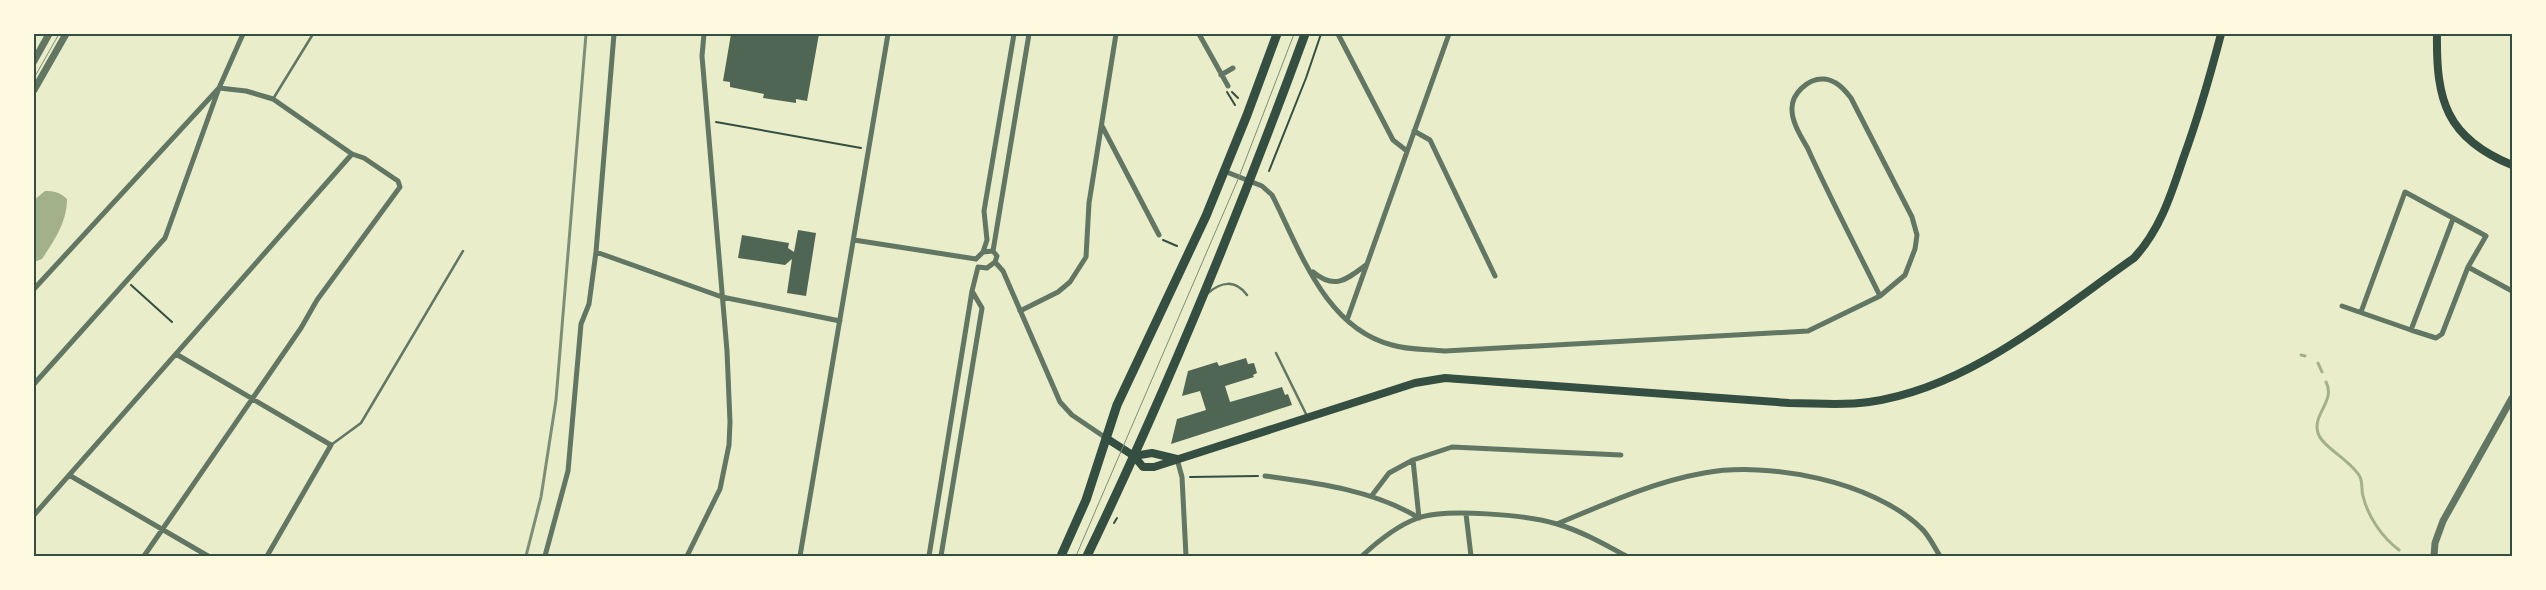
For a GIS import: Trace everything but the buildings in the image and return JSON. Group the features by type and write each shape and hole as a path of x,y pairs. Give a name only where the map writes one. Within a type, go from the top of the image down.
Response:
{"main road":[{"path":"1061,556 1086,500 1117,405 1132,369 1206,216 1277,34"},
{"path":"1087,556 1134,456 1200,302 1305,34"},
{"path":"1106,438 1134,456 1140,464 1147,468 1415,383 1446,378 1790,403 1845,404 1879,400 1940,383 1983,362 2134,258 2148,243 2162,218 2188,147 2221,34"},
{"path":"2437,34 2436,66 2443,100 2453,123 2470,141 2482,150 2512,165"},
{"path":"1134,456 1152,453 1177,459"}],"street":[{"path":"34,61 49,34"},
{"path":"34,90 66,34"},
{"path":"34,384 168,233 218,88 243,34"},
{"path":"545,556 568,471 581,324 589,304 596,252 614,34"},
{"path":"686,556 720,489 729,445 729,404 722,297 702,56 704,34"},
{"path":"800,556 888,34"},
{"path":"976,260 987,240 984,211 1014,34"},
{"path":"978,267 986,268 995,262 997,256 993,251 1029,34"},
{"path":"1020,311 1058,292 1070,282 1086,257 1089,203 1116,34"},
{"path":"1199,34 1228,86"},
{"path":"1338,34 1393,140 1407,151"},
{"path":"1346,320 1450,34"},
{"path":"1221,75 1234,68"},
{"path":"1224,172 1262,186 1272,195 1329,304 1367,336 1392,346 1445,351 1808,331 1880,296 1905,275 1912,262 1917,235 1912,217 1851,98 1842,87 1829,80 1821,79 1803,86 1796,95 1792,111 1819,173 1880,296"},
{"path":"144,556 301,328 317,300 400,187 398,181 364,158 352,154 274,99 246,91 218,88"},
{"path":"34,289 218,88"},
{"path":"1102,125 1160,238"},
{"path":"1414,131 1430,140 1496,276"},
{"path":"34,515 352,154"},
{"path":"2342,306 2436,338 2442,334 2468,267 2486,236 2405,192 2361,312"},
{"path":"2412,330 2453,218"},
{"path":"854,240 976,260"},
{"path":"982,252 993,251"},
{"path":"596,252 722,297 840,321"},
{"path":"929,556 972,291 978,267 976,260"},
{"path":"995,262 1003,271 1060,402 1072,415 1106,438"},
{"path":"1310,270 1321,279 1334,282 1343,281 1366,265"},
{"path":"2468,267 2512,291"},
{"path":"941,556 982,308 972,291"},
{"path":"176,354 331,445 266,556"},
{"path":"2434,556 2435,543 2443,521 2512,398"},
{"path":"1373,494 1390,473 1413,460 1452,446 1621,456"},
{"path":"1177,459 1182,477 1186,556"},
{"path":"1413,460 1419,518"},
{"path":"1557,524 1630,494 1671,480 1704,472 1739,469 1767,470 1828,481 1879,500 1908,516 1923,529 1940,556"},
{"path":"69,475 208,556"},
{"path":"1265,476 1308,482 1371,497 1419,518"},
{"path":"1362,556 1391,531 1419,518 1441,514 1519,516 1557,524 1626,556"},
{"path":"1466,514 1470,556"}],"lane":[{"path":"274,99 313,34"},
{"path":"331,445 361,423 463,251"},
{"path":"1200,302 1222,284 1238,286 1247,294"},
{"path":"1276,352 1308,417"}],"path":[{"path":"1269,171 1321,34"},
{"path":"1228,86 1226,91 1236,106"},
{"path":"1231,91 1238,98"},
{"path":"708,121 861,148"},
{"path":"1160,238 1177,246"},
{"path":"129,284 172,322"},
{"path":"1188,477 1265,476"}],"shaded area":[{"path":"45,191 57,192 67,199 65,216 59,231 42,259 34,262 34,200"}],"waterway":[{"path":"2301,355 2305,356"},
{"path":"2318,363 2322,372"},
{"path":"2326,382 2328,395 2318,420 2318,433 2325,444 2356,471 2361,479 2365,504 2372,519 2381,533 2399,550"}],"tram line":[{"path":"34,78 59,34"},
{"path":"1076,556 1239,177 1294,34"}],"railway":[{"path":"526,556 541,497 556,400 586,34"}]}
